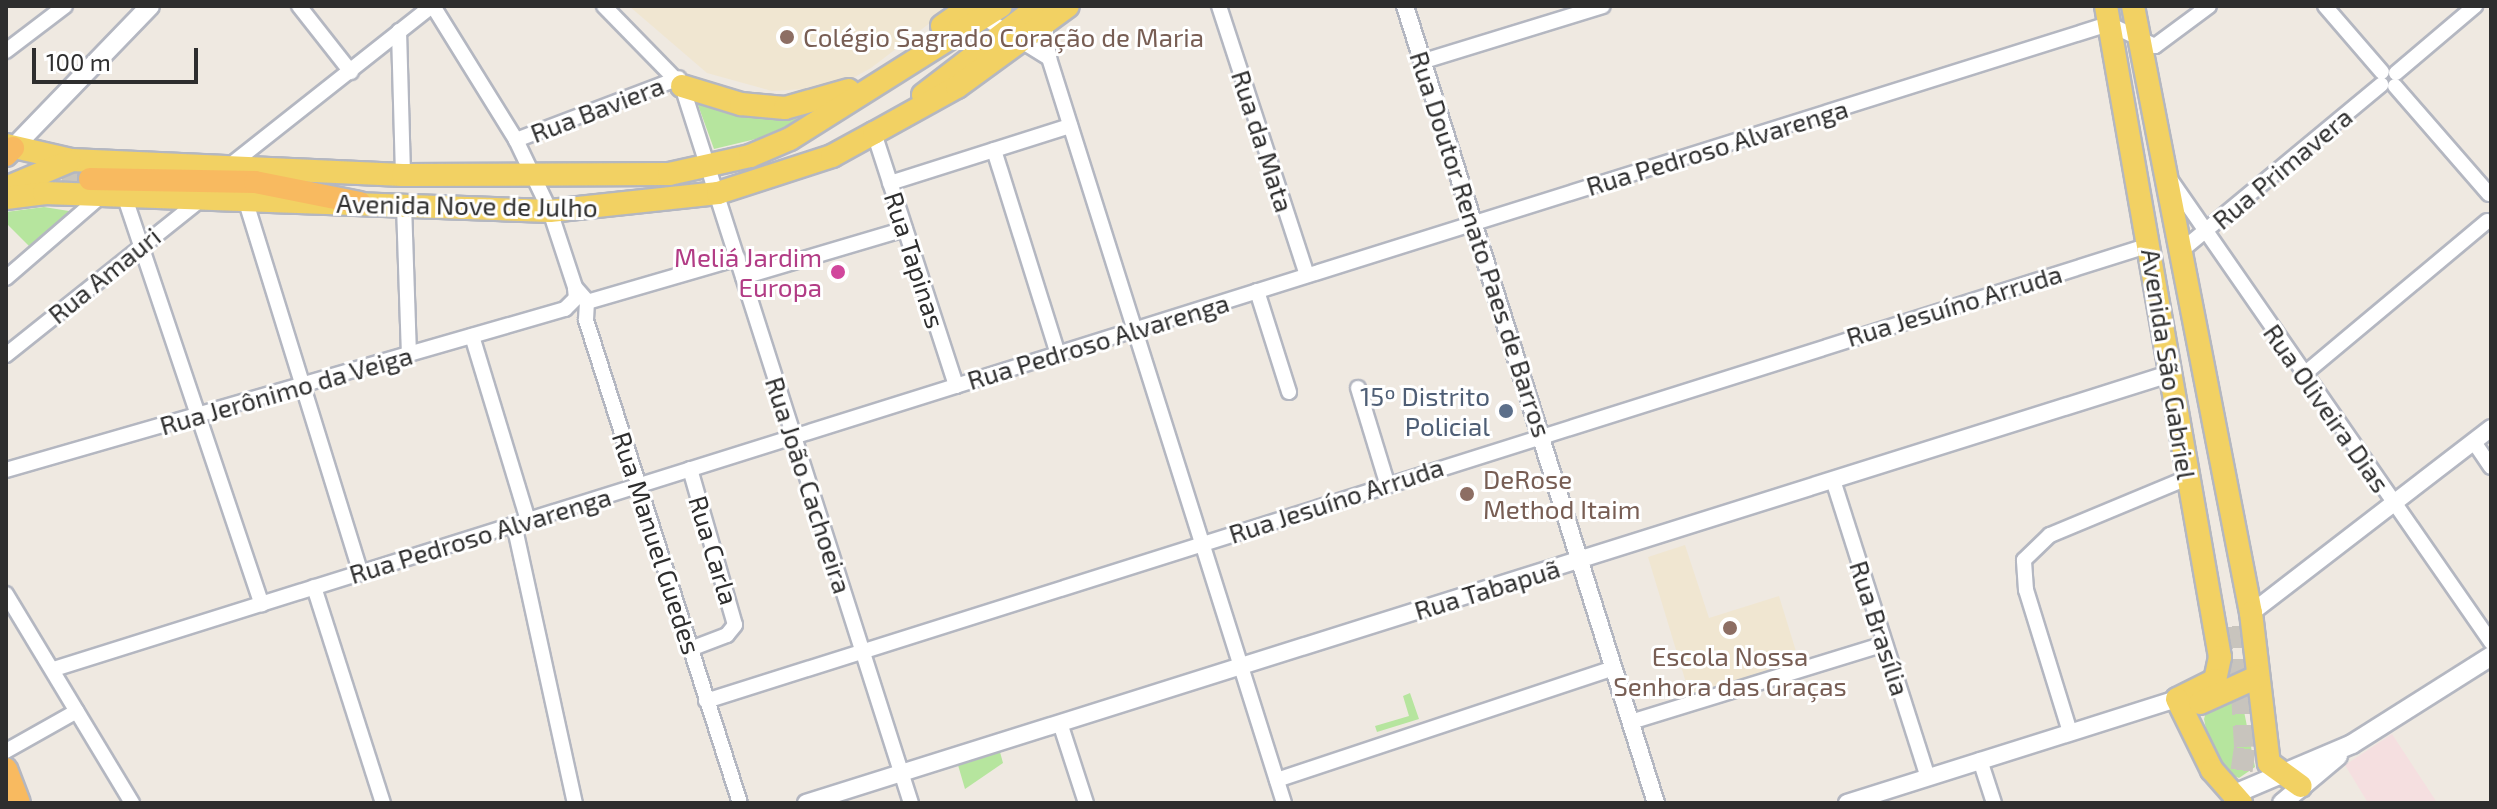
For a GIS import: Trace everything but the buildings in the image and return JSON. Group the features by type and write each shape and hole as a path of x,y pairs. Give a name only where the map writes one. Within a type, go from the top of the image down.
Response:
{"highway":[{"path":"105,190 255,182 360,203"},
{"path":"6,769 19,803"}],"main road":[{"path":"8,147 49,110 150,6"},
{"name":"Avenida Nove de Julho","path":"6,198 105,190 550,211 718,193 832,156 909,110 957,87 1042,12 1068,6"},
{"name":"Avenida São Gabriel","path":"2133,6 2182,250 2237,615 2257,677 2270,773"},
{"name":"Avenida Nove de Julho","path":"8,147 71,160 403,175 534,177 707,168 790,139 978,9"},
{"name":"Avenida São Gabriel","path":"2108,15 2218,642 2215,680 2182,707"},
{"path":"680,82 741,104 785,108 826,101 876,82"},
{"path":"6,188 71,160"},
{"path":"2167,184 2180,291 2237,615"},
{"path":"2150,247 2168,309 2237,615 2247,637 2218,642"},
{"path":"2218,642 2257,677 2182,707 2230,800 2270,773 2352,744"},
{"path":"2282,803 2352,744 2491,656"},
{"path":"2270,773 2301,786"}],"street":[{"path":"6,51 65,6"},
{"path":"299,6 351,72"},
{"path":"228,167 433,6"},
{"name":"Rua Manuel Guedes","path":"433,6 516,140 550,211 740,803"},
{"path":"604,6 680,82"},
{"name":"Rua da Mata","path":"1219,6 1307,275"},
{"name":"Rua Doutor Renato Paes de Barros","path":"1405,6 1543,433 1656,803"},
{"path":"1421,62 1558,13 1603,6"},
{"path":"2108,15 2140,43 2162,43 2209,6"},
{"path":"2303,375 2489,223 2482,208 2490,193 2325,6"},
{"name":"Rua Primavera","path":"2182,250 2208,232 2475,6"},
{"path":"978,9 1049,58"},
{"path":"1042,12 1049,58 1284,803"},
{"name":"Rua Pedroso Alvarenga","path":"54,669 1476,223 2108,15"},
{"path":"399,31 403,175"},
{"name":"Rua Baviera","path":"516,140 680,82"},
{"name":"Rua João Cachoeira","path":"680,82 911,803"},
{"path":"890,183 1070,126"},
{"name":"Rua Tapinas","path":"874,133 956,386"},
{"path":"994,150 1058,354"},
{"name":"Rua Oliveira Dias","path":"2167,184 2208,232 2303,375 2491,642"},
{"path":"6,278 105,190 142,242 262,604"},
{"name":"Rua Amauri","path":"6,355 142,242 204,197"},
{"path":"245,199 361,573"},
{"path":"404,205 409,354"},
{"path":"743,277 905,229"},
{"name":"Rua Jesuíno Arruda","path":"706,701 1543,433 2150,247"},
{"name":"Rua Jerônimo da Veiga","path":"6,470 472,336 578,301 738,258"},
{"path":"1257,291 1289,392"},
{"path":"472,336 521,522 575,803"},
{"name":"Rua Tabapuã","path":"806,803 2169,374"},
{"path":"1358,388 1387,483"},
{"path":"2237,615 2394,504 2491,428"},
{"path":"2474,442 2491,467"},
{"name":"Rua Carla","path":"690,469 735,625 727,635 690,649"},
{"path":"2070,732 2026,590 2024,560 2038,543 2103,510 2187,478"},
{"name":"Rua Brasília","path":"1833,480 1928,777"},
{"path":"314,587 383,803"},
{"path":"6,594 132,803"},
{"path":"1631,722 1884,644"},
{"path":"1277,780 1614,668"},
{"path":"1847,803 2070,732 2182,707"},
{"path":"6,751 77,711"},
{"path":"1060,723 1086,803"},
{"path":"1980,760 1994,803"}],"shaded area":[{"name":"Colégio Sagrado Coração de Maria","path":"629,6 942,6 943,13 871,68 837,87 772,91 707,73"},
{"name":"Escola Nossa Senhora das Graças","path":"1685,545 1709,618 1779,596 1799,661 1690,696 1648,557"},
{"path":"2392,734 2436,801 2433,803 2368,803 2345,765"}],"green space":[{"path":"694,94 708,105 740,116 802,119 768,136 714,149"},
{"path":"44,207 75,212 30,247 6,223 6,212"},
{"path":"1410,693 1419,719 1377,732 1375,726 1409,716 1403,696"},
{"path":"2241,696 2255,767 2239,778 2226,773 2208,739 2204,719 2206,712"},
{"path":"1000,752 1003,763 965,789 958,765"}],"tunnel":[{"path":"29,181 90,179"},
{"path":"2237,803 2245,747 2238,616"}],"place":[{"name":"Colégio Sagrado Coração de Maria","path":"787,37"},
{"name":"Meliá Jardim Europa","path":"838,272"},
{"name":"15º Distrito Policial","path":"1506,411"},
{"name":"DeRose Method Itaim","path":"1467,494"},
{"name":"Escola Nossa Senhora das Graças","path":"1730,628"}]}
